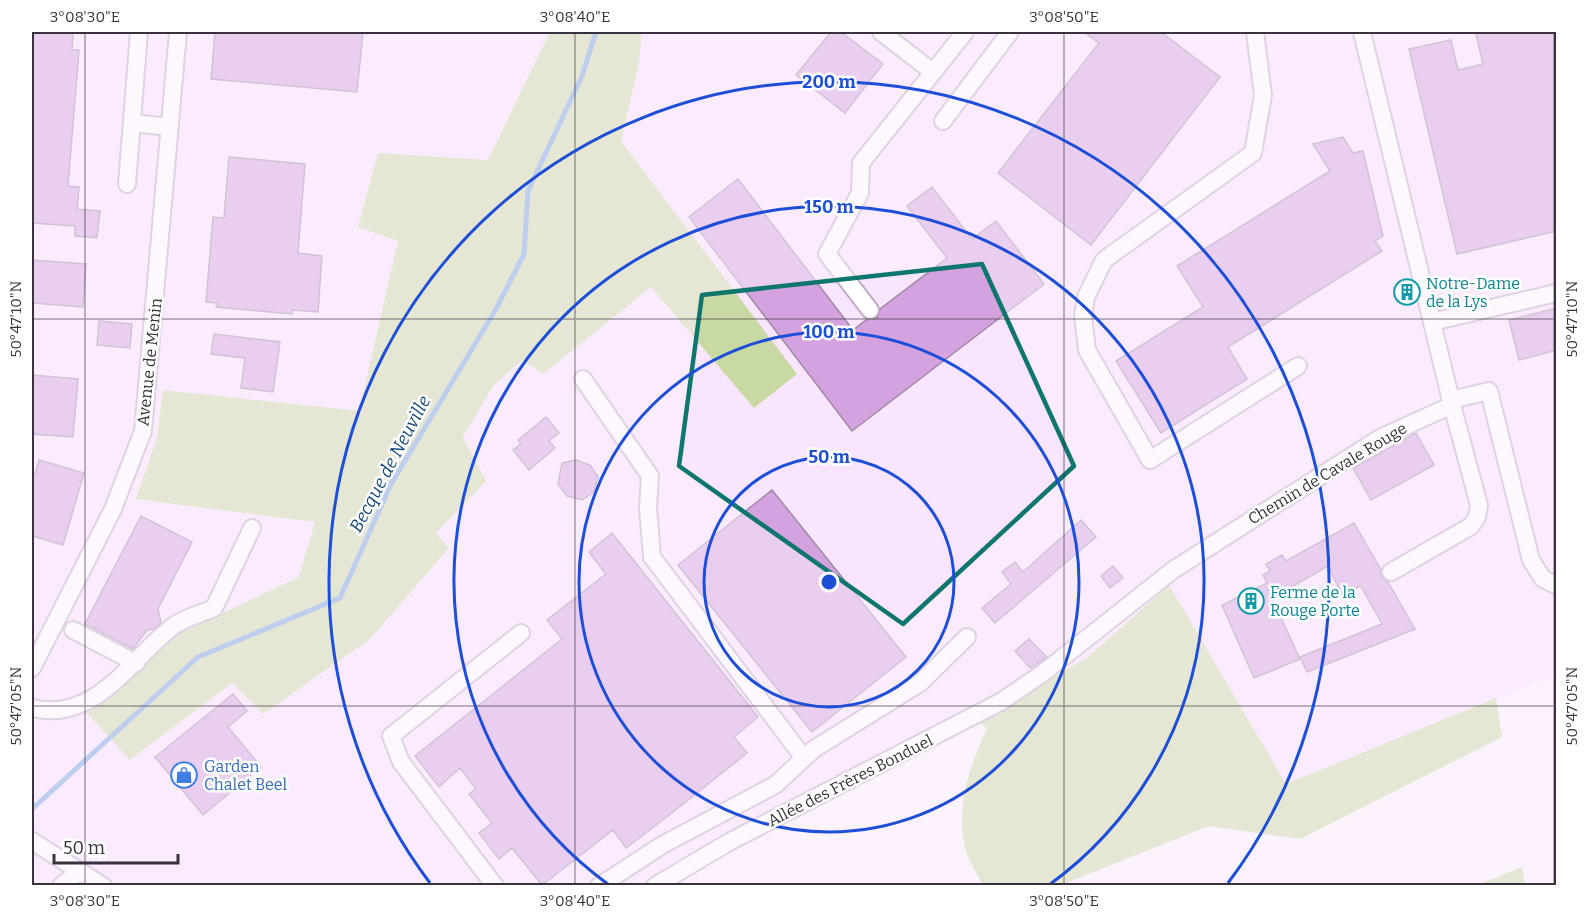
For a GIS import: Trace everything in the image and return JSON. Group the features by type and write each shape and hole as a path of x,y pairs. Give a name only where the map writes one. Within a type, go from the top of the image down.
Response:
{"street":[{"path":"127,184 139,32"},
{"name":"Avenue de Menin","path":"32,668 113,509 143,431 178,32"},
{"path":"881,32 933,72"},
{"path":"870,310 827,254 860,192 861,163 965,32"},
{"path":"943,121 1010,32"},
{"path":"1254,32 1263,95 1253,153 1104,260 1086,297 1084,336 1087,350 1150,460 1298,366"},
{"path":"1362,32 1451,403 1479,505 1478,516 1471,526 1391,572"},
{"path":"132,123 170,127"},
{"path":"1432,322 1557,293"},
{"path":"583,379 650,476 648,508 652,556 804,758"},
{"name":"Chemin de Cavale Rouge","path":"1043,673 1146,589 1380,438 1451,403 1489,391 1531,560 1543,579 1557,585"},
{"path":"32,708 67,710 94,700 173,626 214,608 252,528"},
{"path":"74,630 136,663"},
{"path":"495,885 401,762 391,736 521,633"},
{"path":"599,885 664,844 775,785 814,749 920,683 968,638"},
{"name":"Allée des Frères Bonduel","path":"655,885 729,842 986,710 1043,673"},
{"path":"32,841 103,885"},
{"path":"61,885 80,871"}],"highlighted area":[{"path":"982,264 1074,466 903,624 679,466 702,295"}],"shaded area":[{"path":"32,32 1556,32 1556,675 1286,784 1168,585 1088,657 978,720 696,868 668,885 32,885"}],"green space":[{"path":"550,32 642,32 639,63 621,141 797,374 754,408 651,287 543,374 522,360 493,386 463,437 486,481 436,533 449,548 370,639 263,714 232,683 130,760 87,713 174,636 299,577 315,522 136,499 157,438 163,390 359,411 398,241 358,227 378,153 488,160"},
{"path":"1169,585 1286,784 1496,698 1502,737 1300,839 1209,826 1061,885 983,885 966,852 962,816 970,772 987,729 978,720 1088,657"},
{"path":"1522,867 1525,885 1477,885"}],"building":[{"path":"32,32 73,32 72,50 79,50 68,186 79,187 77,209 100,211 97,238 75,236 75,226 32,223"},
{"path":"215,32 363,32 357,92 211,79"},
{"path":"831,32 841,32 883,64 845,113 796,75"},
{"path":"1084,32 1161,32 1220,77 1091,245 998,173 1099,43"},
{"path":"1557,32 1557,231 1457,254 1409,49 1451,40 1458,70 1483,64 1476,34"},
{"path":"1343,137 1353,153 1363,151 1383,236 1375,241 1382,251 1228,347 1247,379 1161,433 1116,361 1203,307 1177,266 1330,171 1313,144"},
{"path":"229,157 305,164 298,253 322,256 318,312 293,310 292,314 216,307 217,303 206,302 213,217 224,218"},
{"path":"738,179 853,330 866,320 877,318 880,309 947,258 907,206 932,187 972,239 996,221 1044,284 852,431 689,217"},
{"path":"32,260 86,264 83,307 32,303"},
{"path":"1557,308 1557,350 1519,360 1509,320"},
{"path":"99,321 132,324 130,348 97,345"},
{"path":"214,334 280,342 273,392 241,388 245,358 211,354"},
{"path":"32,375 78,379 73,437 32,434"},
{"path":"546,417 559,433 549,441 555,448 529,470 513,450 521,444 518,440"},
{"path":"1416,433 1434,465 1371,500 1353,468"},
{"path":"39,460 84,473 63,545 32,536 32,473 35,474"},
{"path":"576,460 590,465 598,477 594,492 582,500 567,496 558,484 562,463"},
{"path":"772,490 906,657 812,732 678,565"},
{"path":"141,516 192,542 158,609 161,623 154,629 147,630 133,649 85,624"},
{"path":"1081,520 1096,537 995,623 982,608 1011,584 1002,572 1015,562 1023,572"},
{"name":"Ferme de la Rouge Porte","path":"1354,523 1381,570 1382,578 1388,582 1415,629 1307,672 1300,657 1382,624 1362,588 1360,586 1342,595 1328,566 1272,598 1300,659 1254,678 1222,605 1267,583 1263,575 1270,571 1266,564 1282,555 1286,561"},
{"path":"612,533 758,717 734,737 747,753 677,809 626,848 613,830 542,885 512,848 499,859 479,833 492,823 469,794 476,789 460,768 439,787 415,756 562,639 547,620 606,574 589,552"},
{"path":"1113,566 1123,578 1110,588 1101,576"},
{"path":"1029,639 1047,657 1030,668 1015,651"},
{"path":"233,694 247,711 228,727 261,767 203,815 155,757"}],"waterway":[{"name":"Becque de Neuville","path":"32,809 198,657 340,598 391,484 496,309 524,254 528,191 582,76 596,32"}],"place":[{"name":"Notre-Dame de la Lys","path":"1407,292"},
{"name":"Ferme de la Rouge Porte","path":"1251,601"},
{"name":"Garden Chalet Beel","path":"184,775"}]}
